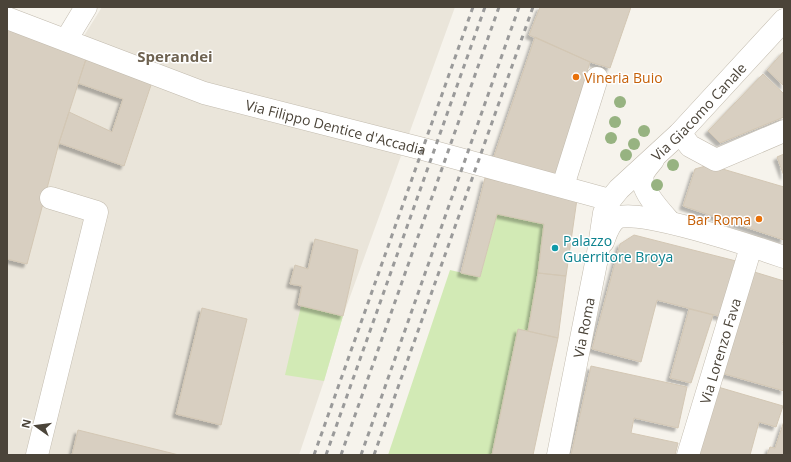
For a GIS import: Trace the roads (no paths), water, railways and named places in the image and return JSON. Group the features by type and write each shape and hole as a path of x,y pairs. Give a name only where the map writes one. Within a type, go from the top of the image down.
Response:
{"street":[{"path":"66,40 86,7"},
{"name":"Via Filippo Dentice d'Accadia","path":"7,18 204,94 563,186 610,200"},
{"name":"Via Giacomo Canale","path":"610,200 619,188 680,133 784,20"},
{"path":"563,186 597,78"},
{"path":"680,133 690,146 716,160 784,131"},
{"path":"654,158 643,174 645,188 656,206 670,222"},
{"path":"37,455 97,212 51,198"},
{"name":"Via Roma","path":"558,455 598,253 604,213 610,200"},
{"path":"598,253 612,222 618,218 626,216 670,222 784,257"},
{"name":"Via Lorenzo Fava","path":"688,455 751,247"}],"railway":[{"path":"314,455 473,7"},
{"path":"326,455 485,7"},
{"path":"341,455 499,7"},
{"path":"361,455 519,7"},
{"path":"374,455 533,7"}],"place":[{"name":"Vineria Buio","path":"576,77"},
{"name":"Bar Roma","path":"759,219"},
{"name":"Palazzo Guerritore Broya","path":"555,248"}],"district":[{"name":"Sperandei","path":"175,56"}]}
